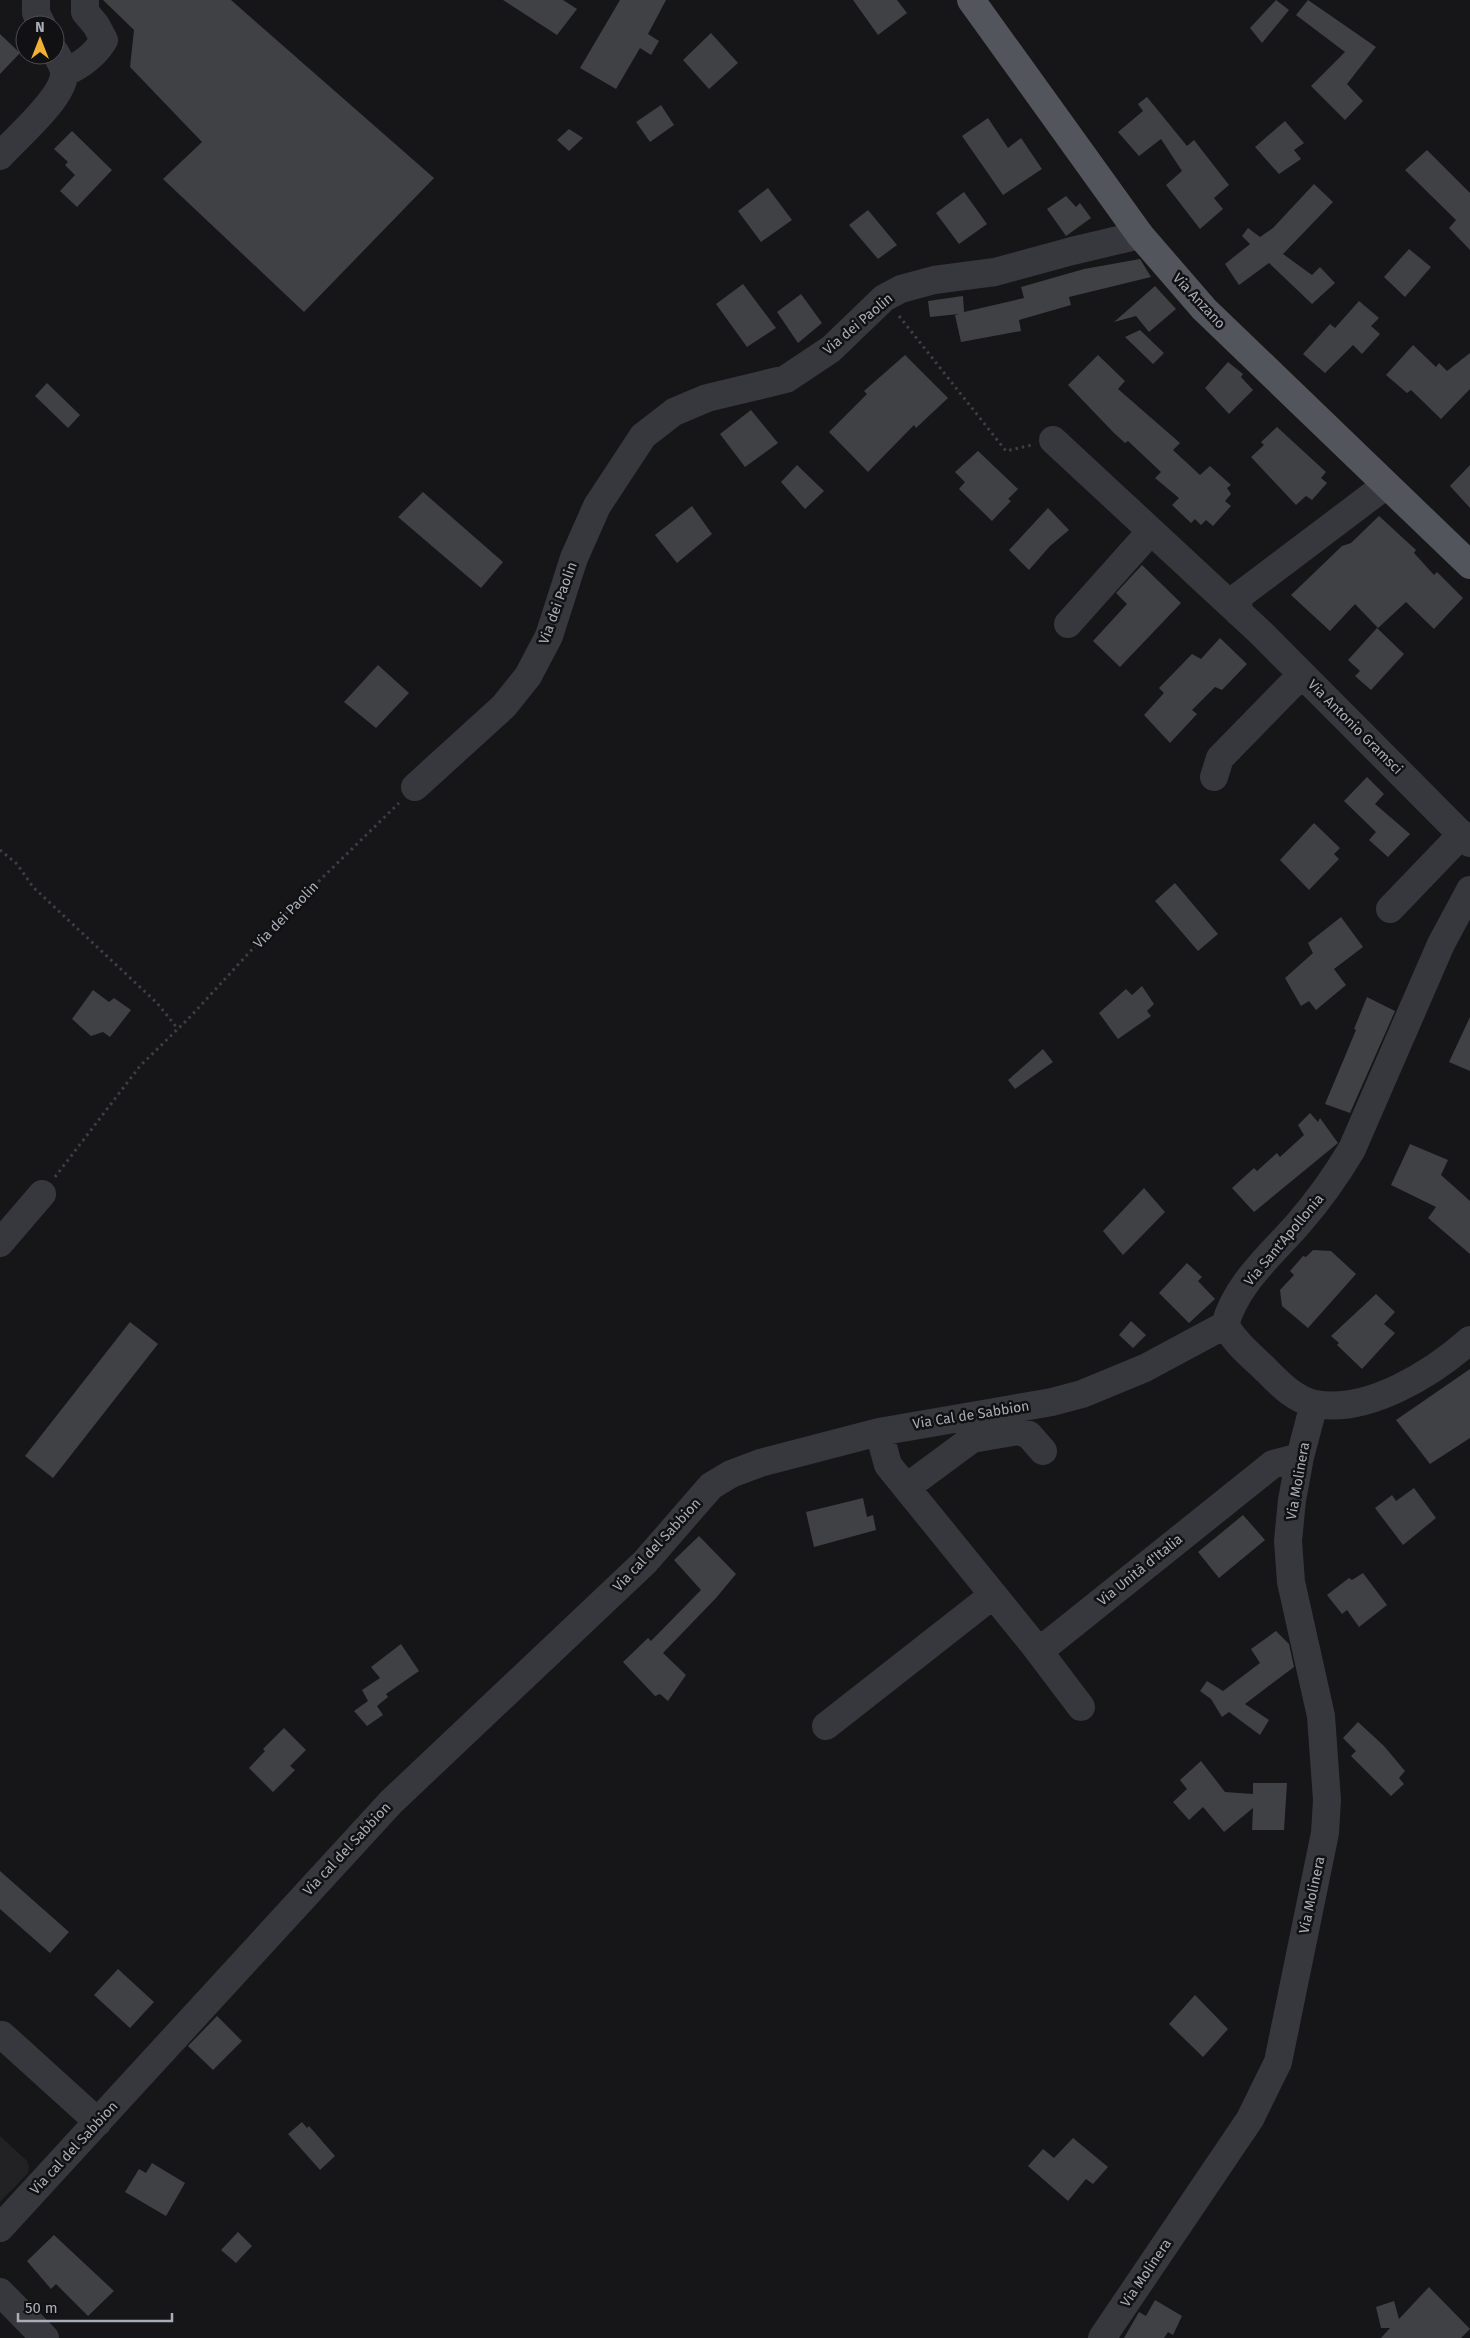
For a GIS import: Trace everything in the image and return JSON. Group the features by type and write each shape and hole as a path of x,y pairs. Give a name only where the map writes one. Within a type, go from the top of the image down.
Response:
{"main road":[{"name":"Via Anzano","path":"971,0 1140,235 1204,309 1470,565"}],"street":[{"path":"36,0 37,15"},
{"path":"65,64 75,68 98,50 104,40 96,25 85,12 85,0"},
{"path":"0,156 62,87 60,65"},
{"name":"Via dei Paolin","path":"415,787 504,706 528,676 549,636 574,558 597,506 643,436 674,412 706,398 786,379 831,349 884,298 918,284 995,272 1072,250 1140,235"},
{"name":"Via Antonio Gramsci","path":"1053,440 1238,612 1466,839"},
{"path":"1238,612 1240,596 1386,485"},
{"path":"1068,624 1151,531"},
{"path":"1214,776 1220,758 1302,674"},
{"path":"1390,909 1466,839"},
{"name":"Via Sant'Apollonia","path":"1224,1325 1230,1308 1250,1277 1334,1180 1352,1149 1441,944 1470,890"},
{"path":"0,1244 42,1194"},
{"path":"1224,1325 1233,1338 1278,1382 1297,1397 1314,1404 1334,1405 1355,1402 1383,1394 1430,1372 1470,1340"},
{"name":"Via Cal de Sabbion","path":"711,1486 732,1474 760,1463 879,1432 1052,1402 1082,1394 1145,1368 1224,1325"},
{"name":"Via Molinera","path":"1102,2338 1250,2119 1269,2085 1283,2044 1304,1932 1326,1833 1327,1800 1321,1716 1291,1582 1288,1541 1300,1457 1314,1404"},
{"path":"906,1487 972,1439 1019,1430 1029,1435 1043,1451"},
{"path":"879,1432 888,1465 1034,1645 1081,1707"},
{"name":"Via Unità d'Italia","path":"1034,1645 1047,1646 1273,1464 1300,1457"},
{"name":"Via cal del Sabbion","path":"0,2228 391,1802 645,1562 711,1486"},
{"path":"826,1726 993,1595"},
{"path":"2,2035 98,2122"},
{"path":"0,2292 45,2338"}],"path":[{"path":"884,298 1006,451 1053,440"},
{"name":"Via dei Paolin","path":"42,1194 140,1066 178,1029 279,920 415,787"},
{"path":"0,850 17,864 33,886 157,1003 178,1029"}],"shaded area":[{"path":"0,2136 27,2161 29,2167 28,2173 0,2202"}],"building":[{"path":"103,0 231,0 434,178 304,312 163,179 202,142 130,67 134,30"},
{"path":"503,0 563,0 577,9 557,35"},
{"path":"620,0 666,0 648,34 659,41 651,55 640,48 616,89 580,68"},
{"path":"853,0 897,0 907,13 878,35"},
{"path":"1276,0 1289,10 1262,43 1250,28"},
{"path":"1308,0 1376,47 1347,84 1363,101 1345,120 1311,86 1345,52 1296,15"},
{"path":"711,33 738,63 709,89 683,60"},
{"path":"0,34 15,48 15,58 0,74"},
{"path":"1147,97 1187,146 1194,140 1229,185 1214,198 1223,209 1200,229 1166,185 1182,171 1161,139 1139,156 1118,132 1143,111 1138,104"},
{"path":"661,105 674,125 650,142 636,122"},
{"path":"988,118 1008,148 1021,138 1042,169 1003,195 962,136"},
{"path":"1285,121 1304,143 1294,150 1301,159 1279,174 1255,147"},
{"path":"569,129 583,138 569,151 557,140"},
{"path":"72,131 112,170 77,207 60,191 75,175 65,165 68,162 54,149"},
{"path":"1427,150 1470,193 1470,250 1449,228 1456,220 1405,170"},
{"path":"1314,184 1333,202 1283,254 1312,275 1320,267 1335,283 1312,304 1269,263 1239,285 1225,264 1250,244 1242,236 1248,228 1260,237 1273,228"},
{"path":"768,188 792,220 761,242 738,211"},
{"path":"964,192 987,224 959,244 936,213"},
{"path":"1066,196 1076,207 1080,203 1091,218 1066,236 1047,209"},
{"path":"868,210 897,245 878,259 849,225"},
{"path":"1409,249 1431,267 1405,297 1384,277"},
{"path":"1140,259 1151,277 1069,297 1071,305 1019,320 1021,331 961,342 955,315 959,314 930,317 928,301 963,296 964,312 1024,298 1021,287 1084,269"},
{"path":"743,284 776,328 747,347 716,304"},
{"path":"1155,286 1176,309 1149,332 1136,316 1114,322"},
{"path":"801,294 822,323 798,343 777,312"},
{"path":"1359,301 1379,318 1371,326 1380,334 1362,354 1353,345 1325,373 1303,354 1330,324 1335,328"},
{"path":"1140,330 1164,353 1153,364 1125,337"},
{"path":"1413,345 1436,367 1439,363 1447,371 1470,353 1470,389 1441,419 1411,390 1407,393 1386,375"},
{"path":"905,355 948,398 916,428 914,425 868,472 829,432 867,394 864,391"},
{"path":"1098,355 1125,381 1118,389 1180,443 1173,450 1200,475 1210,466 1231,485 1227,488 1231,494 1225,501 1231,506 1213,526 1206,520 1201,525 1195,519 1191,523 1172,505 1179,498 1155,478 1161,472 1128,441 1125,443 1113,432 1068,385"},
{"path":"1228,362 1243,374 1241,377 1253,390 1229,414 1205,388"},
{"path":"47,383 80,415 68,428 35,396"},
{"path":"751,410 778,443 745,467 720,434"},
{"path":"1277,427 1326,472 1321,478 1327,483 1312,500 1306,496 1296,505 1251,457 1264,445 1261,442"},
{"path":"978,451 1018,489 1008,499 1011,501 992,521 959,489 965,482 955,472"},
{"path":"797,465 824,491 805,509 781,482"},
{"path":"1470,465 1470,508 1450,486"},
{"path":"423,492 503,562 481,588 398,517"},
{"path":"692,506 712,534 677,563 655,535"},
{"path":"1048,508 1069,530 1050,546 1029,570 1009,550"},
{"path":"1379,516 1416,550 1414,553 1434,575 1437,572 1463,598 1434,629 1406,602 1378,628 1355,604 1330,631 1291,595 1342,546 1351,543"},
{"path":"1142,565 1181,603 1120,667 1093,641 1127,604 1116,593"},
{"path":"1377,628 1404,654 1371,690 1355,676 1360,671 1348,660"},
{"path":"1220,638 1247,664 1222,690 1215,687 1192,710 1197,714 1170,743 1144,715 1164,693 1159,688 1192,654 1201,659"},
{"path":"378,665 409,693 376,728 344,702"},
{"path":"1367,777 1384,794 1375,804 1410,834 1388,857 1369,840 1376,832 1344,801"},
{"path":"1314,823 1340,848 1334,854 1339,859 1309,890 1280,860"},
{"path":"1175,883 1218,934 1198,951 1155,901"},
{"path":"1341,917 1363,947 1334,969 1346,985 1316,1010 1309,1001 1301,1006 1285,978 1313,953 1308,943"},
{"path":"1142,986 1154,1004 1147,1011 1151,1016 1118,1039 1099,1013 1126,989 1132,995"},
{"path":"93,990 109,1002 114,998 131,1010 110,1037 103,1032 91,1036 72,1019"},
{"path":"1367,997 1395,1011 1350,1113 1325,1104 1356,1030 1354,1029"},
{"path":"1470,1017 1470,1071 1449,1062"},
{"path":"1043,1049 1053,1062 1015,1089 1008,1080"},
{"path":"1310,1113 1318,1122 1320,1118 1338,1143 1254,1212 1232,1188 1254,1168 1257,1171 1277,1153 1280,1157 1304,1135 1298,1125"},
{"path":"1410,1144 1448,1160 1441,1175 1470,1201 1470,1254 1428,1218 1436,1207 1391,1185"},
{"path":"1144,1188 1165,1212 1123,1255 1103,1231"},
{"path":"1313,1250 1331,1251 1356,1274 1308,1328 1282,1306 1280,1290 1294,1275 1290,1271 1303,1256 1306,1257"},
{"path":"1187,1263 1202,1277 1198,1281 1215,1299 1189,1323 1159,1293"},
{"path":"1376,1294 1395,1312 1384,1324 1395,1333 1362,1369 1337,1345 1339,1343 1331,1336"},
{"path":"1131,1321 1146,1335 1133,1348 1119,1335"},
{"path":"130,1322 158,1344 53,1478 25,1456"},
{"path":"1470,1369 1470,1438 1430,1464 1396,1420"},
{"path":"1414,1488 1436,1518 1403,1545 1375,1508 1392,1495 1396,1501"},
{"path":"863,1498 867,1517 873,1515 876,1530 814,1547 806,1512"},
{"path":"1243,1515 1265,1540 1219,1578 1198,1552"},
{"path":"699,1536 736,1574 716,1598 663,1653 686,1675 668,1701 660,1694 655,1696 623,1662 648,1638 651,1641 701,1590 674,1560"},
{"path":"1363,1573 1387,1605 1359,1627 1347,1610 1342,1614 1327,1595 1349,1578 1352,1580"},
{"path":"1276,1631 1289,1644 1294,1667 1245,1704 1269,1720 1260,1735 1229,1712 1222,1717 1211,1699 1200,1691 1207,1681 1223,1691 1260,1663 1251,1649"},
{"path":"401,1644 419,1671 386,1694 388,1697 377,1706 383,1715 367,1726 354,1711 368,1701 362,1690 380,1678 371,1667"},
{"path":"1358,1722 1384,1746 1405,1771 1399,1778 1404,1784 1391,1796 1351,1756 1356,1751 1343,1738"},
{"path":"284,1728 306,1750 290,1766 295,1770 273,1792 249,1768 265,1751 263,1749"},
{"path":"1201,1761 1225,1792 1253,1794 1253,1783 1287,1783 1284,1830 1252,1830 1253,1808 1224,1832 1203,1807 1189,1820 1173,1802 1187,1789 1180,1780"},
{"path":"0,1871 69,1932 50,1953 0,1909"},
{"path":"118,1969 154,2002 130,2028 94,1995"},
{"path":"1195,1995 1228,2029 1203,2057 1169,2024"},
{"path":"217,2016 242,2041 213,2070 188,2046"},
{"path":"302,2122 307,2128 309,2126 335,2156 320,2170 288,2134"},
{"path":"1073,2138 1108,2167 1093,2184 1086,2179 1068,2201 1028,2166 1043,2149 1054,2158"},
{"path":"152,2163 185,2183 166,2216 125,2192 139,2169 146,2173"},
{"path":"238,2232 252,2246 236,2263 221,2250"},
{"path":"54,2235 114,2291 88,2316 56,2284 51,2289 27,2261"},
{"path":"1429,2287 1470,2329 1461,2338 1381,2338 1390,2328 1381,2328 1376,2307 1394,2301 1399,2319"},
{"path":"1155,2300 1182,2316 1173,2335 1168,2332 1164,2338 1124,2338 1139,2312 1146,2316"}]}
